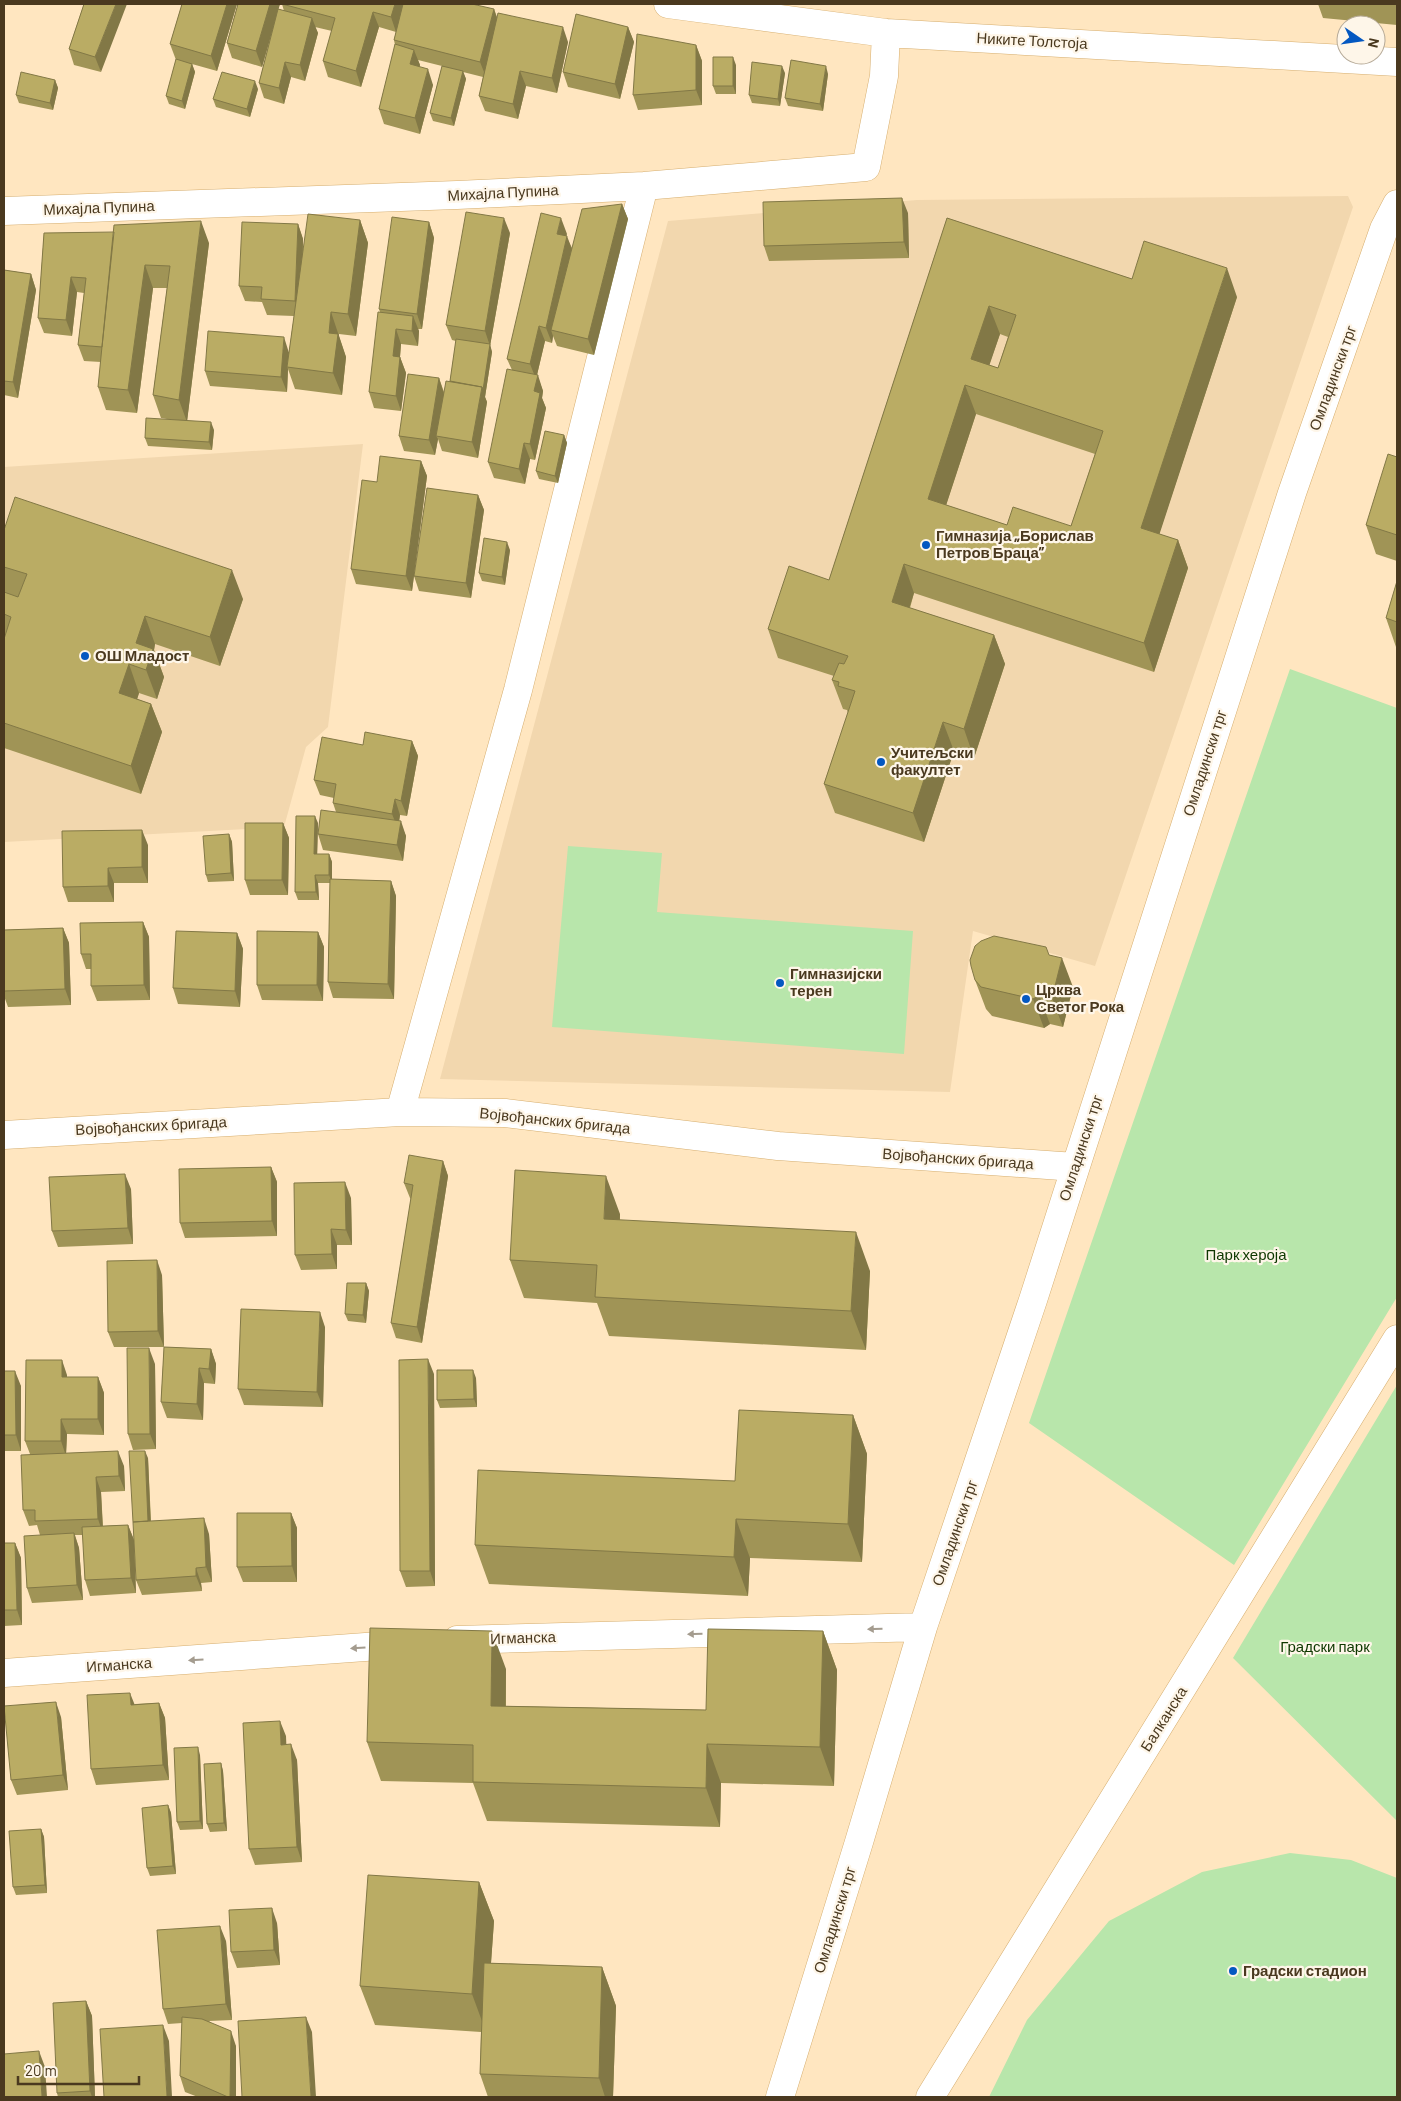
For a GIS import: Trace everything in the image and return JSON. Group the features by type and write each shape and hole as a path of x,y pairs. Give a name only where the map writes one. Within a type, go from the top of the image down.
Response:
{"street":[{"name":"Никите Толстоја","path":"668,4 886,33 1397,62"},
{"name":"Михајла Пупина","path":"4,211 457,195 644,186 866,167 884,76 886,33"},
{"path":"400,1112 518,690 644,186"},
{"name":"Омладински трг","path":"780,2097 923,1627 995,1415 1292,492 1384,229 1397,204"},
{"name":"Војвођанских бригада","path":"4,1135 400,1112 505,1113 778,1146 1075,1167"},
{"name":"Балканска","path":"930,2097 1397,1339"},
{"name":"Игманска","path":"4,1673 452,1640 923,1627"}],"shaded area":[{"path":"1348,196 1353,207 1095,966 973,931 950,1092 440,1079 668,221 917,200"},
{"path":"363,444 328,727 306,747 284,827 4,842 4,467"}],"green space":[{"name":"Парк хероја","path":"1290,669 1397,708 1397,1297 1234,1565 1029,1423"},
{"name":"Гимназијски терен","path":"568,846 662,853 657,912 913,931 904,1054 552,1027"},
{"name":"Градски парк","path":"1397,1385 1397,1821 1233,1658"},
{"name":"Градски стадион","path":"1290,1853 1351,1860 1397,1878 1397,2097 989,2097 1027,2020 1109,1921 1202,1872"}],"building":[{"path":"84,4 116,4 95,57 69,49"},
{"path":"182,4 227,4 211,56 170,44"},
{"path":"238,4 270,4 256,51 227,43"},
{"path":"282,4 395,4 391,17 373,12 356,71 323,61 335,18"},
{"path":"403,4 472,4 494,9 480,62 394,40"},
{"path":"278,9 312,18 300,65 285,62 279,88 259,83"},
{"path":"498,13 563,27 552,78 520,71 513,104 479,96"},
{"path":"576,14 628,27 615,84 563,72"},
{"path":"637,34 696,45 696,90 633,95"},
{"path":"395,44 414,50 410,64 428,69 415,118 379,109"},
{"path":"713,57 733,57 733,86 713,86"},
{"path":"176,59 192,64 182,101 166,96"},
{"path":"791,60 826,66 820,104 785,98"},
{"path":"752,62 782,66 778,99 749,95"},
{"path":"442,66 463,71 451,118 430,113"},
{"path":"21,72 55,80 50,103 16,95"},
{"path":"222,72 255,81 247,109 213,99"},
{"path":"902,198 904,242 764,246 763,202"},
{"path":"622,204 588,339 551,330 582,209"},
{"path":"466,212 504,218 485,331 446,325"},
{"path":"541,213 561,218 557,234 567,236 546,328 539,326 530,364 507,359"},
{"path":"308,214 360,220 348,314 331,312 329,333 338,334 333,373 287,367"},
{"path":"392,217 429,222 417,314 379,309"},
{"name":"Гимназија „Борислав Петров Браца”","path":"947,218 1132,279 1144,241 1227,268 1141,528 1178,540 1144,643 904,564 892,602 994,635 964,729 943,722 913,813 824,784 855,691 838,686 839,682 832,680 839,663 844,664 848,656 768,629 789,566 829,580","holes":["989,306 1016,315 998,368 971,359","965,385 1103,431 1071,526 1013,507 1007,525 928,499"]},
{"path":"201,221 179,400 153,395 170,266 145,265 128,390 98,387 114,225"},
{"path":"242,222 298,224 295,301 261,299 262,287 239,286"},
{"path":"114,232 102,347 78,345 86,278 71,277 66,320 38,318 44,233"},
{"path":"4,270 31,274 13,382 4,381"},
{"path":"378,312 413,316 412,331 396,329 393,356 400,357 396,396 369,392"},
{"path":"208,331 284,337 281,377 205,371"},
{"path":"456,339 490,344 483,390 482,387 450,381"},
{"path":"507,369 538,375 534,391 540,393 530,444 524,443 519,469 488,462"},
{"path":"408,374 439,378 429,440 399,436"},
{"path":"446,381 482,387 472,442 436,436"},
{"path":"146,418 211,422 209,442 145,438"},
{"path":"545,431 564,435 555,476 536,471"},
{"path":"1388,454 1397,457 1397,535 1366,525"},
{"path":"380,456 421,461 406,576 351,569 362,480 377,482"},
{"path":"427,488 478,495 466,583 414,576"},
{"name":"ОШ Младост","path":"15,497 232,570 210,637 145,616 136,643 153,649 146,670 129,664 119,693 151,704 131,766 4,723 4,639 11,617 4,614 4,592 18,597 27,574 4,567 4,530"},
{"path":"484,538 507,542 502,577 479,573"},
{"path":"1397,581 1397,622 1386,618"},
{"path":"365,732 412,741 401,801 395,799 392,814 333,803 336,784 314,780 322,737 363,745"},
{"path":"321,810 401,821 397,845 318,834"},
{"path":"296,816 315,816 314,854 329,854 329,875 315,875 316,892 295,892"},
{"path":"245,823 283,823 282,880 245,880"},
{"path":"142,830 142,867 108,868 108,886 63,887 62,831"},
{"path":"229,834 231,873 206,875 203,836"},
{"path":"330,879 391,881 388,984 328,982"},
{"path":"143,922 144,985 91,986 91,954 81,954 80,923"},
{"path":"63,928 65,989 4,991 4,930"},
{"path":"176,931 237,933 235,991 173,988"},
{"path":"257,931 318,932 317,985 257,985"},
{"path":"994,936 1046,947 1049,955 1062,958 1052,998 1039,995 1033,999 981,987 975,980 970,960 975,946 981,941"},
{"path":"409,1155 443,1161 417,1327 391,1323 413,1185 404,1183"},
{"path":"271,1167 272,1221 180,1223 179,1169"},
{"path":"515,1170 606,1176 604,1219 856,1232 851,1311 595,1297 597,1265 510,1260"},
{"path":"125,1174 128,1228 52,1231 49,1177"},
{"path":"345,1182 346,1230 331,1229 332,1254 295,1255 294,1183"},
{"path":"157,1260 158,1331 108,1332 107,1261"},
{"path":"347,1283 366,1283 363,1315 345,1314"},
{"path":"241,1309 320,1312 317,1392 238,1389"},
{"path":"164,1347 211,1349 209,1369 199,1368 197,1404 161,1402"},
{"path":"127,1348 149,1348 150,1434 128,1434"},
{"path":"428,1359 430,1571 400,1571 399,1360"},
{"path":"26,1360 62,1360 62,1377 98,1377 98,1419 61,1419 61,1441 25,1441"},
{"path":"437,1370 473,1370 474,1399 437,1400"},
{"path":"4,1371 15,1371 16,1435 4,1435"},
{"path":"739,1410 853,1415 848,1524 736,1519 734,1557 475,1545 478,1470 735,1481"},
{"path":"118,1451 119,1476 96,1477 98,1519 35,1521 35,1510 23,1510 21,1455"},
{"path":"129,1451 145,1451 148,1521 133,1522"},
{"path":"237,1513 291,1513 292,1566 237,1567"},
{"path":"204,1518 206,1567 196,1568 196,1576 136,1580 133,1522"},
{"path":"128,1525 131,1578 85,1580 82,1527"},
{"path":"74,1533 77,1585 27,1588 24,1536"},
{"path":"4,1543 15,1543 17,1610 4,1610"},
{"path":"370,1628 492,1631 491,1706 706,1710 708,1629 823,1631 820,1747 707,1744 706,1788 473,1782 473,1745 367,1742"},
{"path":"130,1693 131,1705 159,1703 163,1765 91,1769 87,1695"},
{"path":"56,1702 63,1775 11,1780 4,1706"},
{"path":"280,1721 281,1745 291,1744 297,1847 249,1849 243,1723"},
{"path":"198,1747 200,1821 177,1822 174,1748"},
{"path":"221,1763 224,1823 207,1824 204,1764"},
{"path":"168,1805 173,1866 147,1868 142,1808"},
{"path":"41,1829 45,1885 13,1887 9,1831"},
{"path":"368,1875 479,1882 472,1994 360,1986"},
{"path":"272,1908 274,1950 231,1952 229,1910"},
{"path":"220,1926 226,2004 163,2009 157,1930"},
{"path":"484,1963 602,1967 599,2078 480,2074"},
{"path":"86,2001 90,2091 57,2093 53,2003"},
{"path":"182,2017 202,2019 231,2031 230,2097 180,2076"},
{"path":"306,2017 311,2097 242,2097 238,2021"},
{"path":"163,2025 167,2097 104,2097 100,2029"},
{"path":"39,2051 42,2097 4,2097 4,2054"}],"place":[{"name":"Гимназија „Борислав Петров Браца”","path":"926,545"},
{"name":"ОШ Младост","path":"85,656"},
{"name":"Учитељски факултет","path":"881,762"},
{"name":"Гимназијски терен","path":"780,983"},
{"name":"Црква Светог Рока","path":"1026,999"},
{"name":"Градски стадион","path":"1233,1971"}]}
